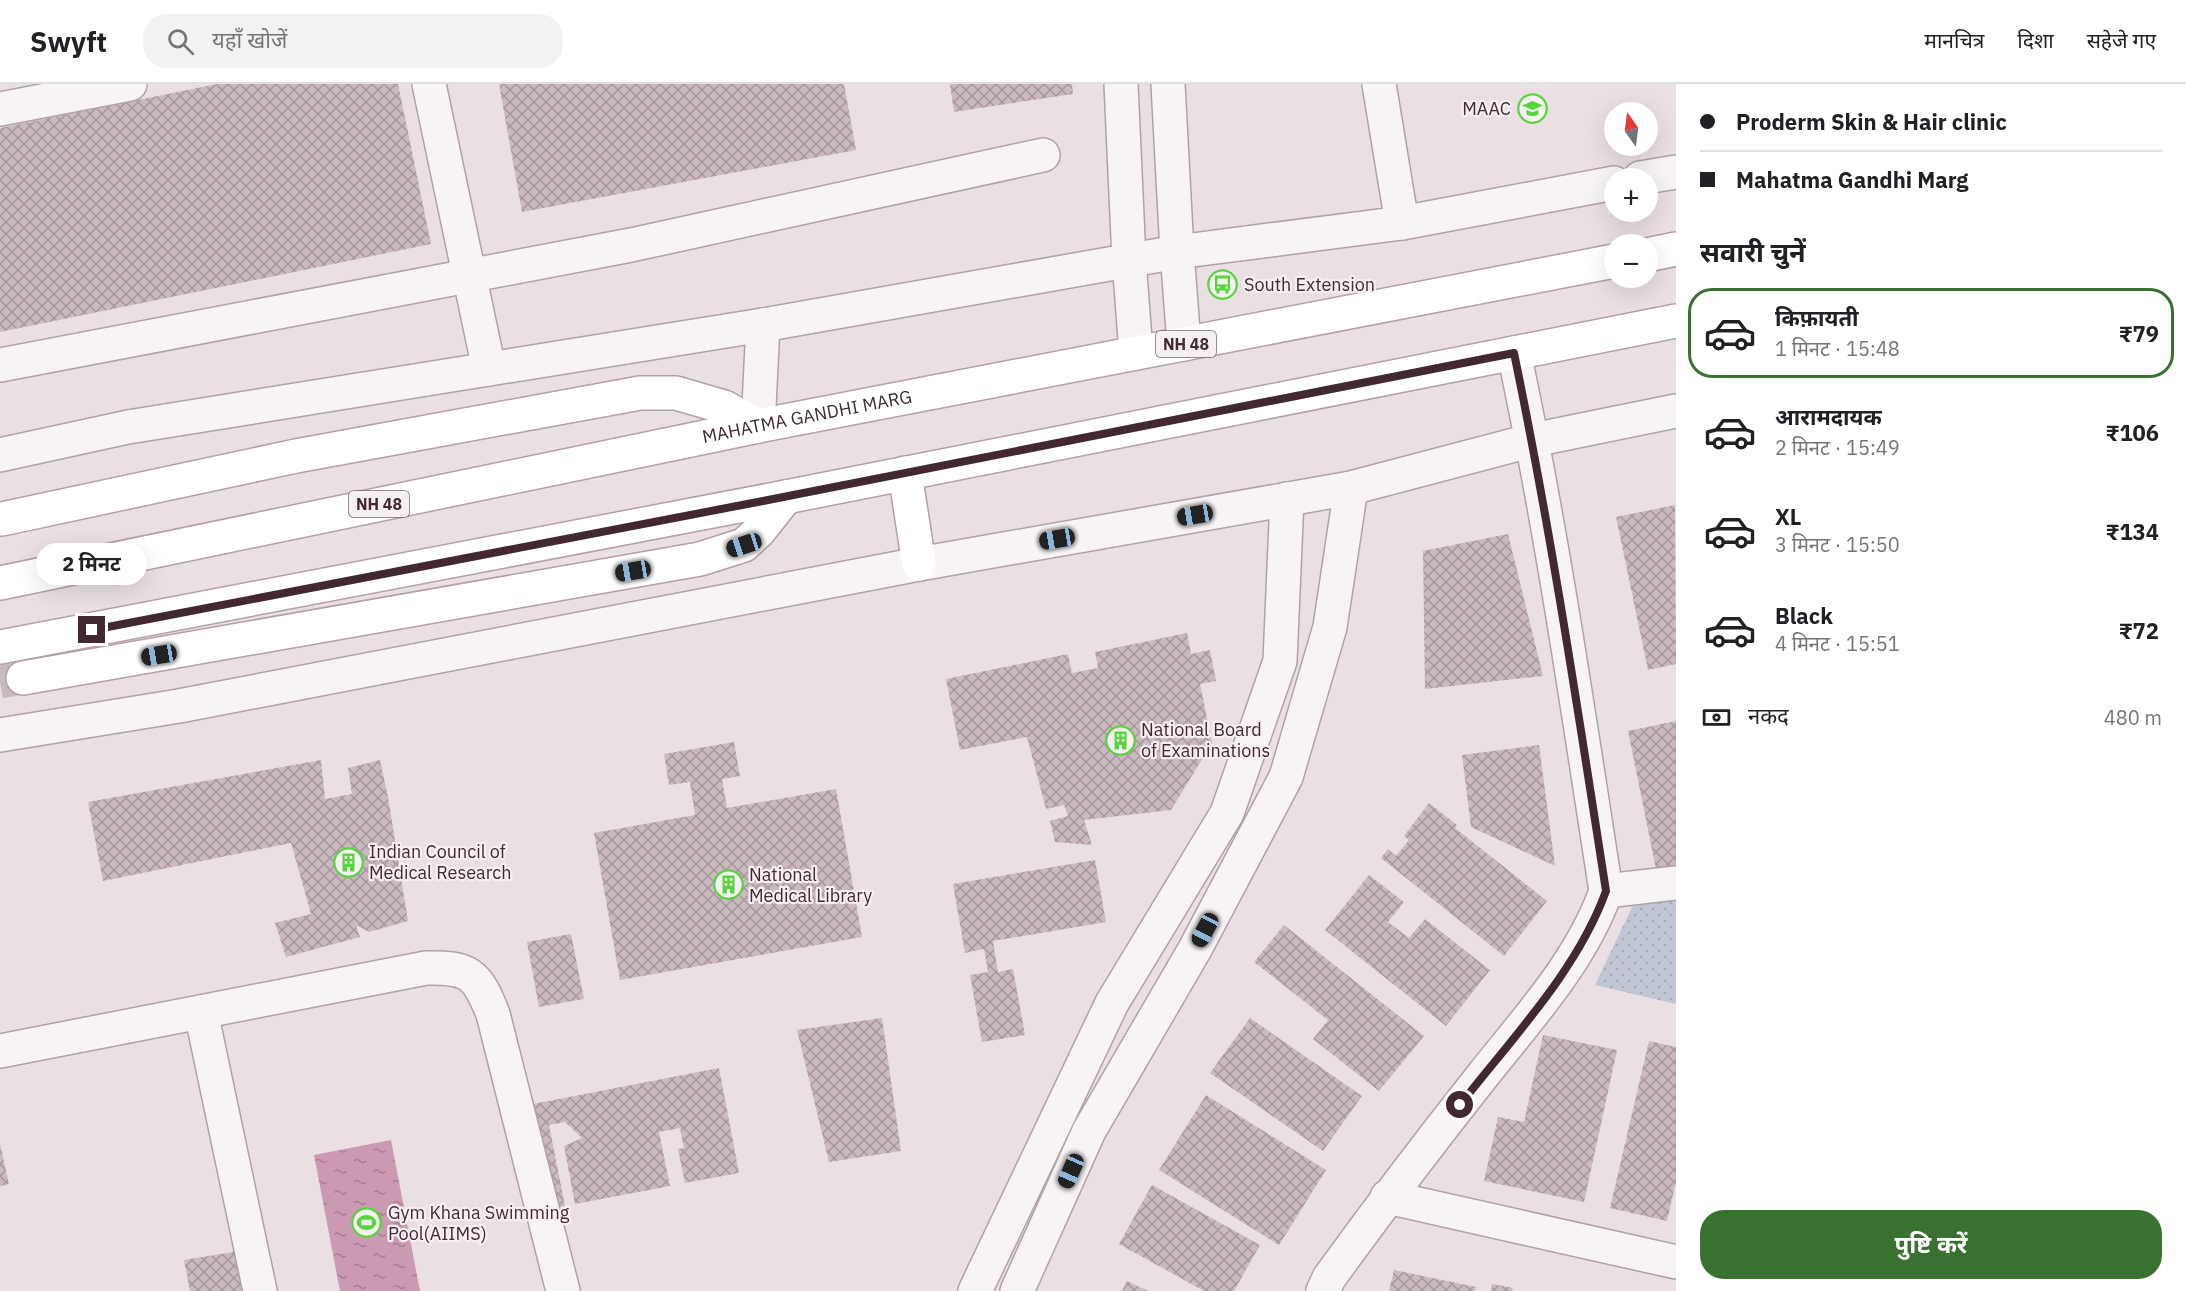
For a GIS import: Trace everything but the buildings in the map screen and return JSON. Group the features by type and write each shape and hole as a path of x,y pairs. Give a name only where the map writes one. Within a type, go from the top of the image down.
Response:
{"main road":[{"path":"1658,253 1676,249"},
{"name":"MAHATMA GANDHI MARG","path":"0,583 758,426 1604,263"},
{"path":"0,647 786,497 1676,321"},
{"path":"2,519 296,456 640,393 676,393 724,407 758,426"},
{"path":"905,473 919,564"},
{"path":"23,678 700,559 744,545 759,531 786,497"}],"street":[{"path":"0,109 130,84"},
{"path":"429,84 489,369"},
{"path":"1121,84 1129,260 1136,353"},
{"path":"1168,84 1184,344"},
{"path":"1379,84 1402,223"},
{"path":"0,365 631,244 1043,155"},
{"path":"1658,175 1676,172"},
{"path":"0,455 128,427 763,325 1177,252 1402,223 1604,185"},
{"path":"758,426 763,325"},
{"path":"1323,1291 1329,1278 1387,1197 1561,976 1596,917 1606,891 1533,440 1514,353"},
{"path":"0,735 179,706 919,564 1351,488 1533,440 1676,411"},
{"path":"1017,1291 1089,1131 1195,950 1286,777 1330,627 1351,488"},
{"path":"975,1291 1112,1003 1227,813 1280,661 1287,499"},
{"path":"1606,891 1676,883"},
{"path":"0,1051 426,968 452,967 470,974 483,991 493,1014 563,1291"},
{"path":"201,1012 260,1291"},
{"path":"1387,1197 1676,1262"}],"shaded area":[{"path":"1676,897 1676,1004 1595,985 1635,901"}],"water":[{"name":"Gym Khana Swimming Pool(AIIMS)","path":"391,1140 420,1291 340,1291 314,1155"}],"tunnel":[{"path":"0,682 23,678"}],"place":[{"name":"MAAC","path":"1532,109"},
{"name":"South Extension","path":"1223,285"},
{"name":"National Board of Examinations","path":"1120,740"},
{"name":"Indian Council of Medical Research","path":"348,862"},
{"name":"National Medical Library","path":"728,885"},
{"name":"Gym Khana Swimming Pool(AIIMS)","path":"367,1223"}],"route":[{"path":"92,630 1514,353 1537,463 1606,891 1596,917 1561,976 1460,1105"}]}
